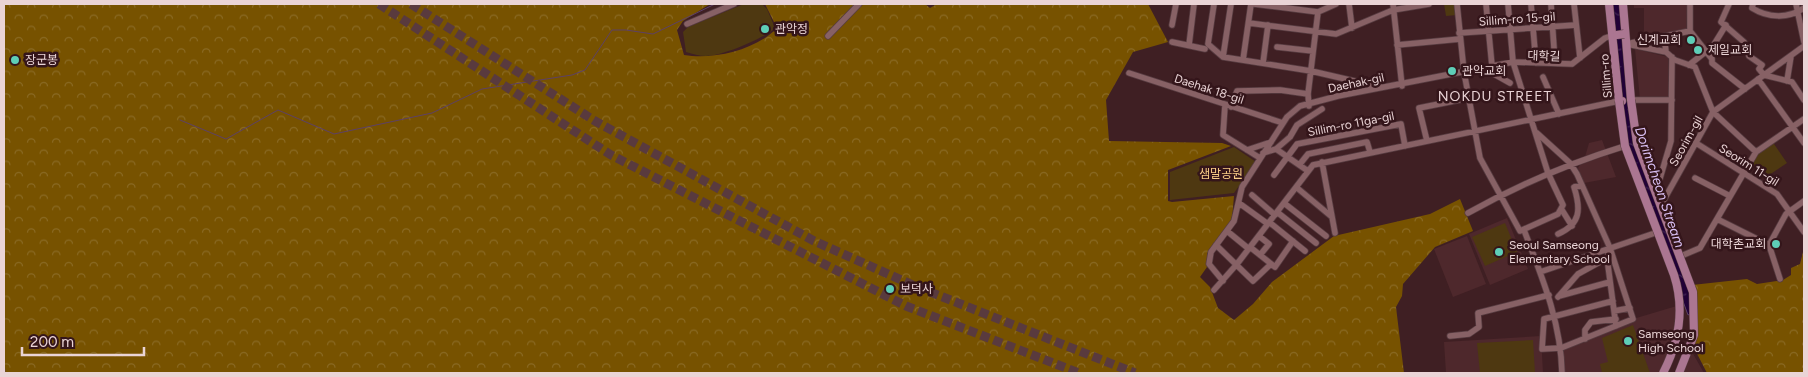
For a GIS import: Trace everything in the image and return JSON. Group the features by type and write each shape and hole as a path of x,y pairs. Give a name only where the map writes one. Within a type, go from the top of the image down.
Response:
{"main road":[{"name":"Sillim-ro","path":"1609,4 1625,146 1678,285 1680,305 1679,326 1671,357 1663,373"},
{"name":"Sillim-ro","path":"1623,4 1631,100 1637,143 1693,292 1695,328 1692,344 1679,373"},
{"path":"1614,38 1625,34"},
{"path":"1620,101 1631,100"},
{"path":"1625,146 1637,143"},
{"path":"1658,232 1670,227"},
{"path":"1679,326 1689,321 1695,328"}],"street":[{"path":"687,24 734,4"},
{"path":"828,36 859,4"},
{"path":"1172,25 1176,4"},
{"path":"1189,45 1194,4"},
{"path":"1214,4 1208,44 1223,58 1311,71 1382,87"},
{"path":"1223,58 1231,4"},
{"path":"1243,60 1252,4 1279,5 1318,12 1336,4"},
{"path":"1349,4 1352,28"},
{"path":"1248,22 1336,34 1393,7 1429,4"},
{"path":"1457,4 1464,73 1480,158 1520,232 1558,214 1562,210"},
{"path":"1486,4 1492,68 1494,74 1510,84"},
{"path":"1508,4 1513,64 1548,173 1562,202 1562,210 1572,226"},
{"path":"1531,4 1536,63"},
{"path":"1552,4 1556,63"},
{"path":"1574,4 1580,58"},
{"path":"1690,4 1690,31 1706,51 1712,64 1745,89"},
{"path":"1729,4 1721,22 1726,24 1744,42 1749,56 1762,66 1759,69 1764,75 1792,82 1804,100"},
{"path":"1753,4 1752,8 1762,14 1784,16 1796,14 1804,8"},
{"path":"1796,4 1796,14 1804,44"},
{"path":"1247,150 1272,142 1289,119 1308,104 1402,85 1399,75 1393,7"},
{"path":"1308,104 1318,12"},
{"path":"1689,65 1713,46 1726,24"},
{"path":"1263,63 1268,25"},
{"name":"Sillim-ro 15-gil","path":"1397,45 1489,31 1576,25"},
{"path":"1626,44 1690,31"},
{"path":"1664,36 1666,52"},
{"name":"Daehak-gil","path":"1218,246 1234,221 1240,204 1242,187 1283,123 1293,111 1308,104 1382,87 1513,64 1572,64 1605,38 1614,38"},
{"name":"대학길","path":"1513,64 1573,67 1614,38"},
{"path":"1172,42 1205,49"},
{"path":"1626,44 1666,52 1675,60 1695,66 1713,112"},
{"name":"Seorim-gil","path":"1661,205 1713,112 1791,56 1804,44"},
{"path":"1277,47 1313,51"},
{"path":"1787,81 1791,56"},
{"path":"1656,192 1671,142 1672,57"},
{"name":"Daehak 18-gil","path":"1129,73 1283,123"},
{"path":"1543,77 1559,114"},
{"path":"1758,79 1804,144"},
{"path":"1263,155 1247,150 1223,135 1228,106 1237,91 1280,90 1308,94"},
{"path":"1525,100 1549,90"},
{"path":"1428,141 1419,108 1469,98"},
{"name":"Sillim-ro","path":"1631,100 1672,100"},
{"path":"1214,290 1250,248 1313,165 1620,101"},
{"path":"1305,251 1240,204 1263,155 1276,149 1290,138 1297,125 1322,109"},
{"name":"Seorim-gil","path":"1713,112 1756,152"},
{"path":"1681,256 1700,248 1756,152 1804,119"},
{"path":"1531,120 1541,138 1570,163 1582,185 1610,248 1633,319 1616,322 1591,322 1585,330 1585,339"},
{"name":"Sillim-ro 11ga-gil","path":"1289,156 1298,144 1401,124 1405,146"},
{"path":"1300,164 1308,154 1367,142 1370,152"},
{"name":"Seorim 11-gil","path":"1696,143 1777,194 1804,232"},
{"path":"1468,213 1499,195 1570,163 1625,146"},
{"path":"1276,149 1289,156 1308,171"},
{"path":"1274,175 1289,156"},
{"path":"1322,162 1335,233"},
{"path":"1695,178 1730,196"},
{"path":"1558,234 1572,226 1579,206 1574,187 1582,185"},
{"path":"1296,187 1332,217"},
{"path":"1252,195 1316,243"},
{"path":"1769,245 1786,214 1804,201"},
{"path":"1284,203 1326,236"},
{"path":"1717,219 1769,245 1780,279"},
{"path":"1524,230 1550,297 1562,348 1562,373"},
{"path":"1228,232 1275,267 1293,242"},
{"path":"1540,272 1658,232"},
{"path":"1259,236 1269,244 1260,255"},
{"path":"1224,280 1212,263 1213,254 1218,246 1253,281 1271,264"},
{"path":"1610,248 1607,258 1616,322"},
{"path":"1558,297 1578,274 1607,258"},
{"path":"1450,336 1469,334 1479,327 1478,313 1550,297 1558,297 1610,282"},
{"path":"1613,301 1544,319 1542,349 1562,348 1585,339 1616,322"},
{"path":"1614,311 1630,308"}],"shaded area":[{"path":"1634,4 1687,4 1686,30 1644,38 1644,8 1634,8"},
{"path":"1635,49 1668,57 1669,99 1640,99"},
{"path":"1602,140 1616,177 1584,183 1578,168 1585,157 1589,143"},
{"name":"Seoul Samseong Elementary School","path":"1507,218 1528,269 1490,285 1469,234"},
{"path":"1467,236 1486,284 1453,297 1434,249"},
{"name":"Samseong High School","path":"1680,305 1680,315 1663,373 1562,373 1561,348 1633,319"},
{"path":"1541,336 1543,373 1446,373 1444,342"},
{"path":"1692,352 1704,373 1682,373"}],"green space":[{"path":"4,4 710,4 683,21 677,30 684,55 708,56 746,48 768,36 777,28 765,4 925,4 930,8 937,4 1148,4 1168,42 1133,52 1106,100 1109,141 1222,143 1231,146 1168,170 1168,201 1234,196 1232,219 1207,254 1207,267 1200,277 1210,287 1218,308 1234,320 1253,304 1272,282 1334,236 1430,214 1460,199 1473,231 1435,247 1403,284 1402,296 1396,307 1404,373 4,373"},
{"path":"744,4 762,4 767,9 775,28 752,42 722,53 706,56 686,52 683,32 688,27"},
{"path":"1444,4 1456,4 1457,15 1446,16"},
{"path":"1772,141 1787,163 1769,175 1749,163 1756,152"},
{"name":"샘말공원","path":"1234,147 1256,162 1234,193 1170,200 1170,172"},
{"path":"1505,223 1517,252 1485,266 1472,237"},
{"path":"1804,248 1804,373 1707,373 1692,344 1692,285 1747,279 1757,284 1783,280 1791,275 1791,268 1800,264"},
{"path":"1633,325 1650,373 1602,373 1600,364 1608,362 1602,338"},
{"path":"1533,340 1535,373 1480,373 1477,343"}],"water":[{"name":"Dorimcheon Stream","path":"1611,4 1620,4 1632,124 1690,284 1692,313 1688,315 1626,145"}],"waterway":[{"path":"180,120 226,139 278,110 334,134 432,113 482,89 572,75 585,70 612,30 653,34 715,4"},
{"path":"4,361 5,373"}],"tunnel":[{"path":"379,4 611,155 906,306 1079,373"},
{"path":"411,4 595,121 814,241 915,286 1135,373"}],"place":[{"name":"관악정","path":"765,29"},
{"name":"신계교회","path":"1691,40"},
{"name":"제일교회","path":"1698,50"},
{"name":"장군봉","path":"15,60"},
{"name":"관악교회","path":"1452,71"},
{"name":"대학촌교회","path":"1776,244"},
{"name":"Seoul Samseong Elementary School","path":"1499,252"},
{"name":"보덕사","path":"890,289"},
{"name":"Samseong High School","path":"1628,341"}],"district":[{"name":"NOKDU STREET","path":"1495,96"}]}
